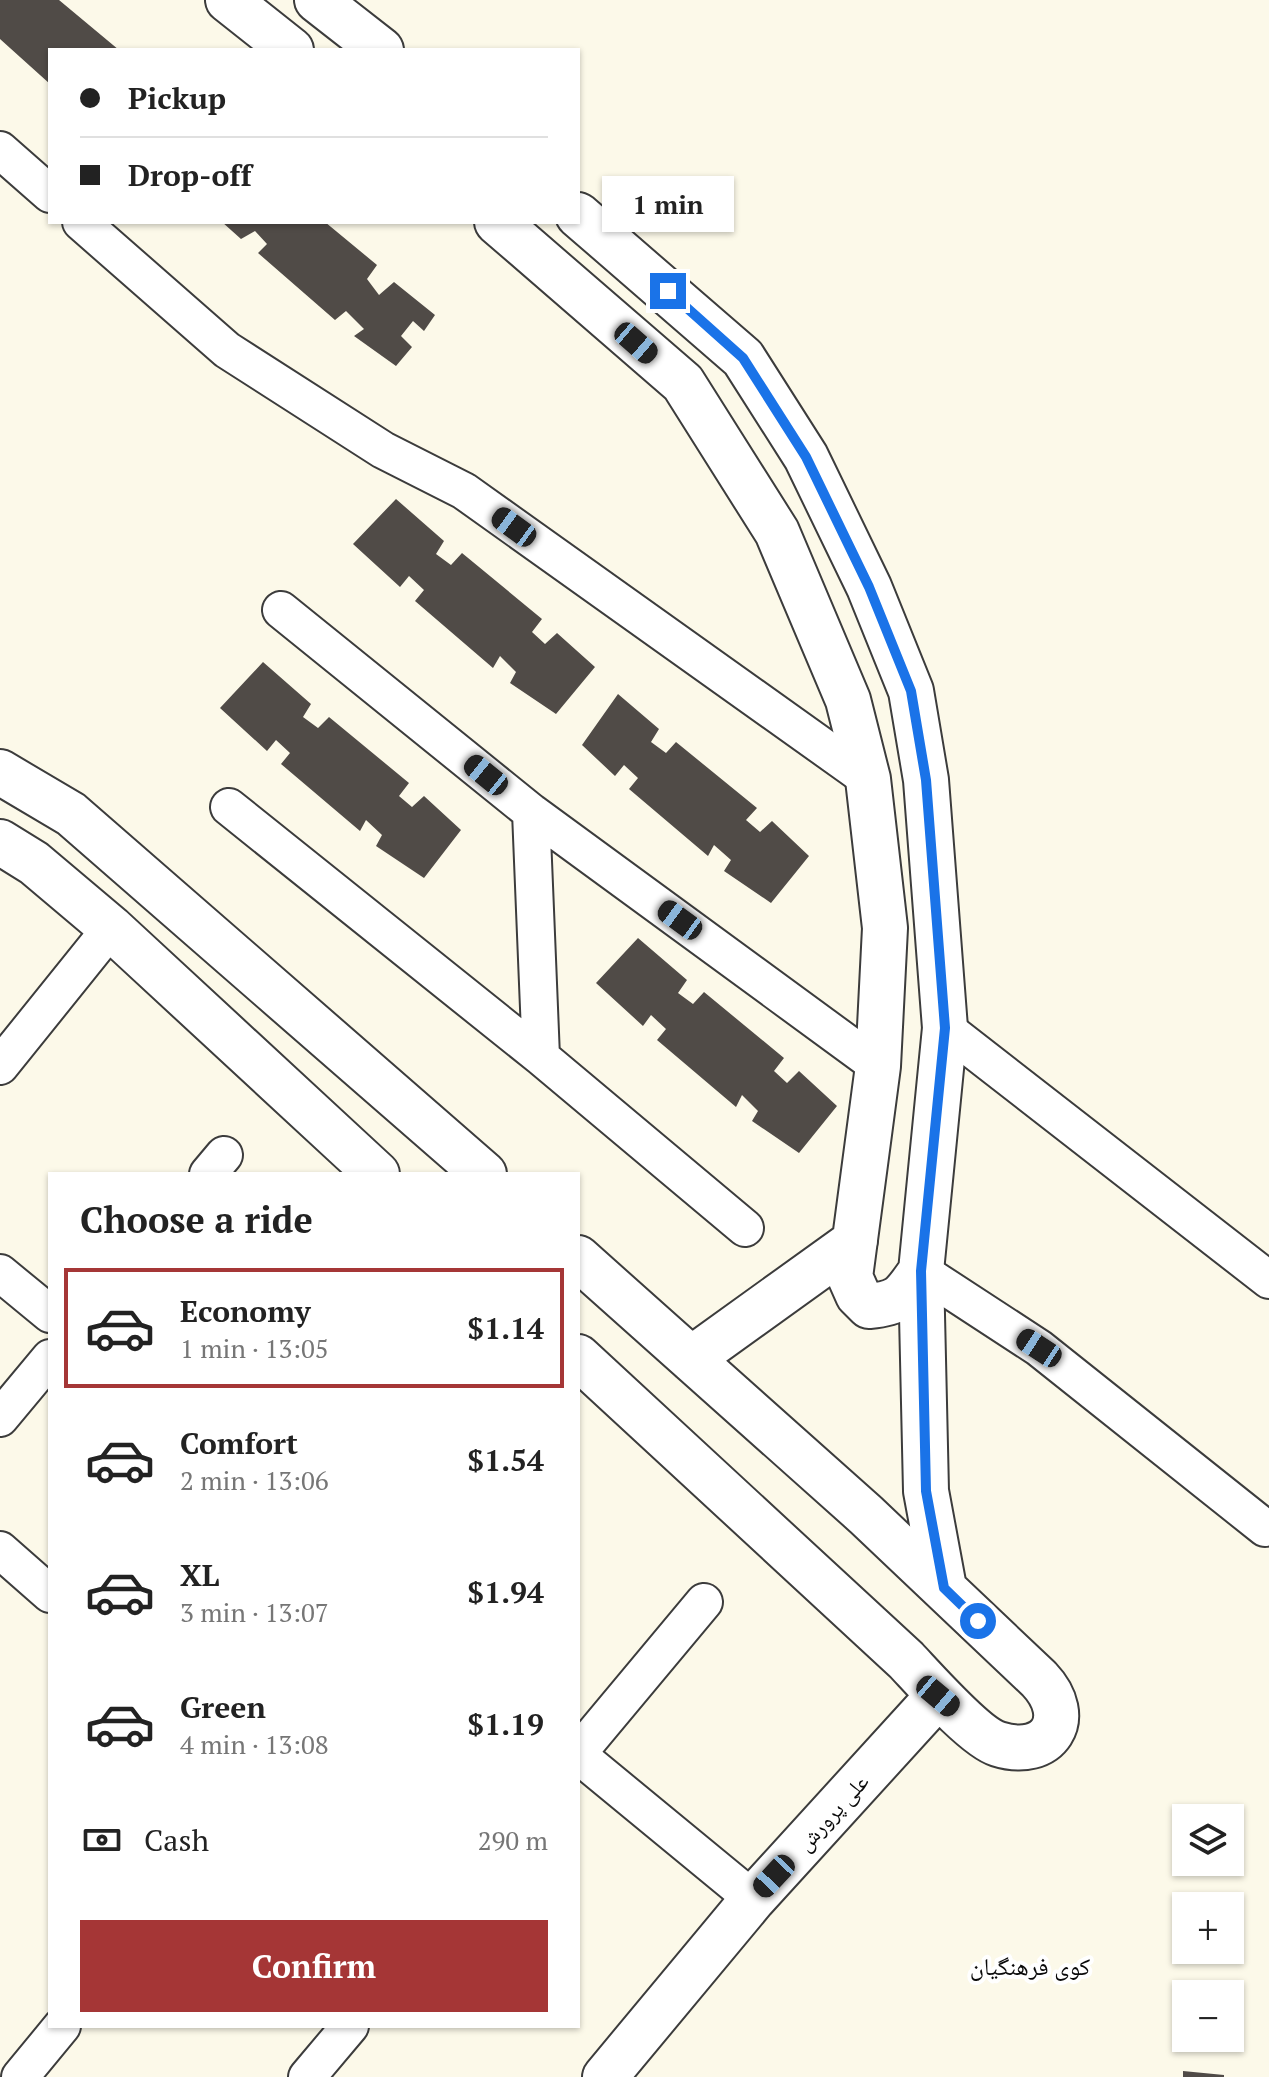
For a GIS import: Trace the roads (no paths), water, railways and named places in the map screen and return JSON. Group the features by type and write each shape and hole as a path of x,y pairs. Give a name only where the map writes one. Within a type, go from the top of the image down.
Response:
{"street":[{"path":"228,0 288,48"},
{"path":"317,0 378,48"},
{"path":"0,150 48,192"},
{"path":"580,217 743,358 806,457 869,587 911,691 926,780 945,1028 921,1271 926,1491 944,1588"},
{"path":"83,224 227,350 383,450 464,491 868,779"},
{"path":"499,224 683,383 777,532 848,700 868,779 885,928 878,1066 850,1277 858,1295 869,1306 900,1300 921,1271"},
{"path":"281,610 531,812 878,1066"},
{"path":"0,772 71,814 482,1172"},
{"path":"229,807 541,1057 745,1228"},
{"path":"531,812 541,1057"},
{"path":"0,842 34,863 111,928 375,1172"},
{"path":"0,1066 111,928"},
{"path":"945,1028 1269,1280"},
{"path":"691,1359 855,1241"},
{"path":"580,1260 944,1588 1055,1696 1057,1718 1046,1739 1030,1748 996,1744 938,1696 906,1660 580,1359"},
{"path":"921,1271 1039,1348 1265,1528"},
{"path":"0,1273 48,1312"},
{"path":"0,1418 48,1360"},
{"path":"0,1550 48,1592"},
{"path":"580,1752 704,1602"},
{"name":"علی پرورش","path":"605,2077 753,1899 938,1696"},
{"path":"580,1756 753,1899"},
{"path":"0,2060 20,2077 60,2028"},
{"path":"307,2077 348,2028"}],"district":[{"name":"کوی فرهنگیان","path":"1030,1966"}]}
